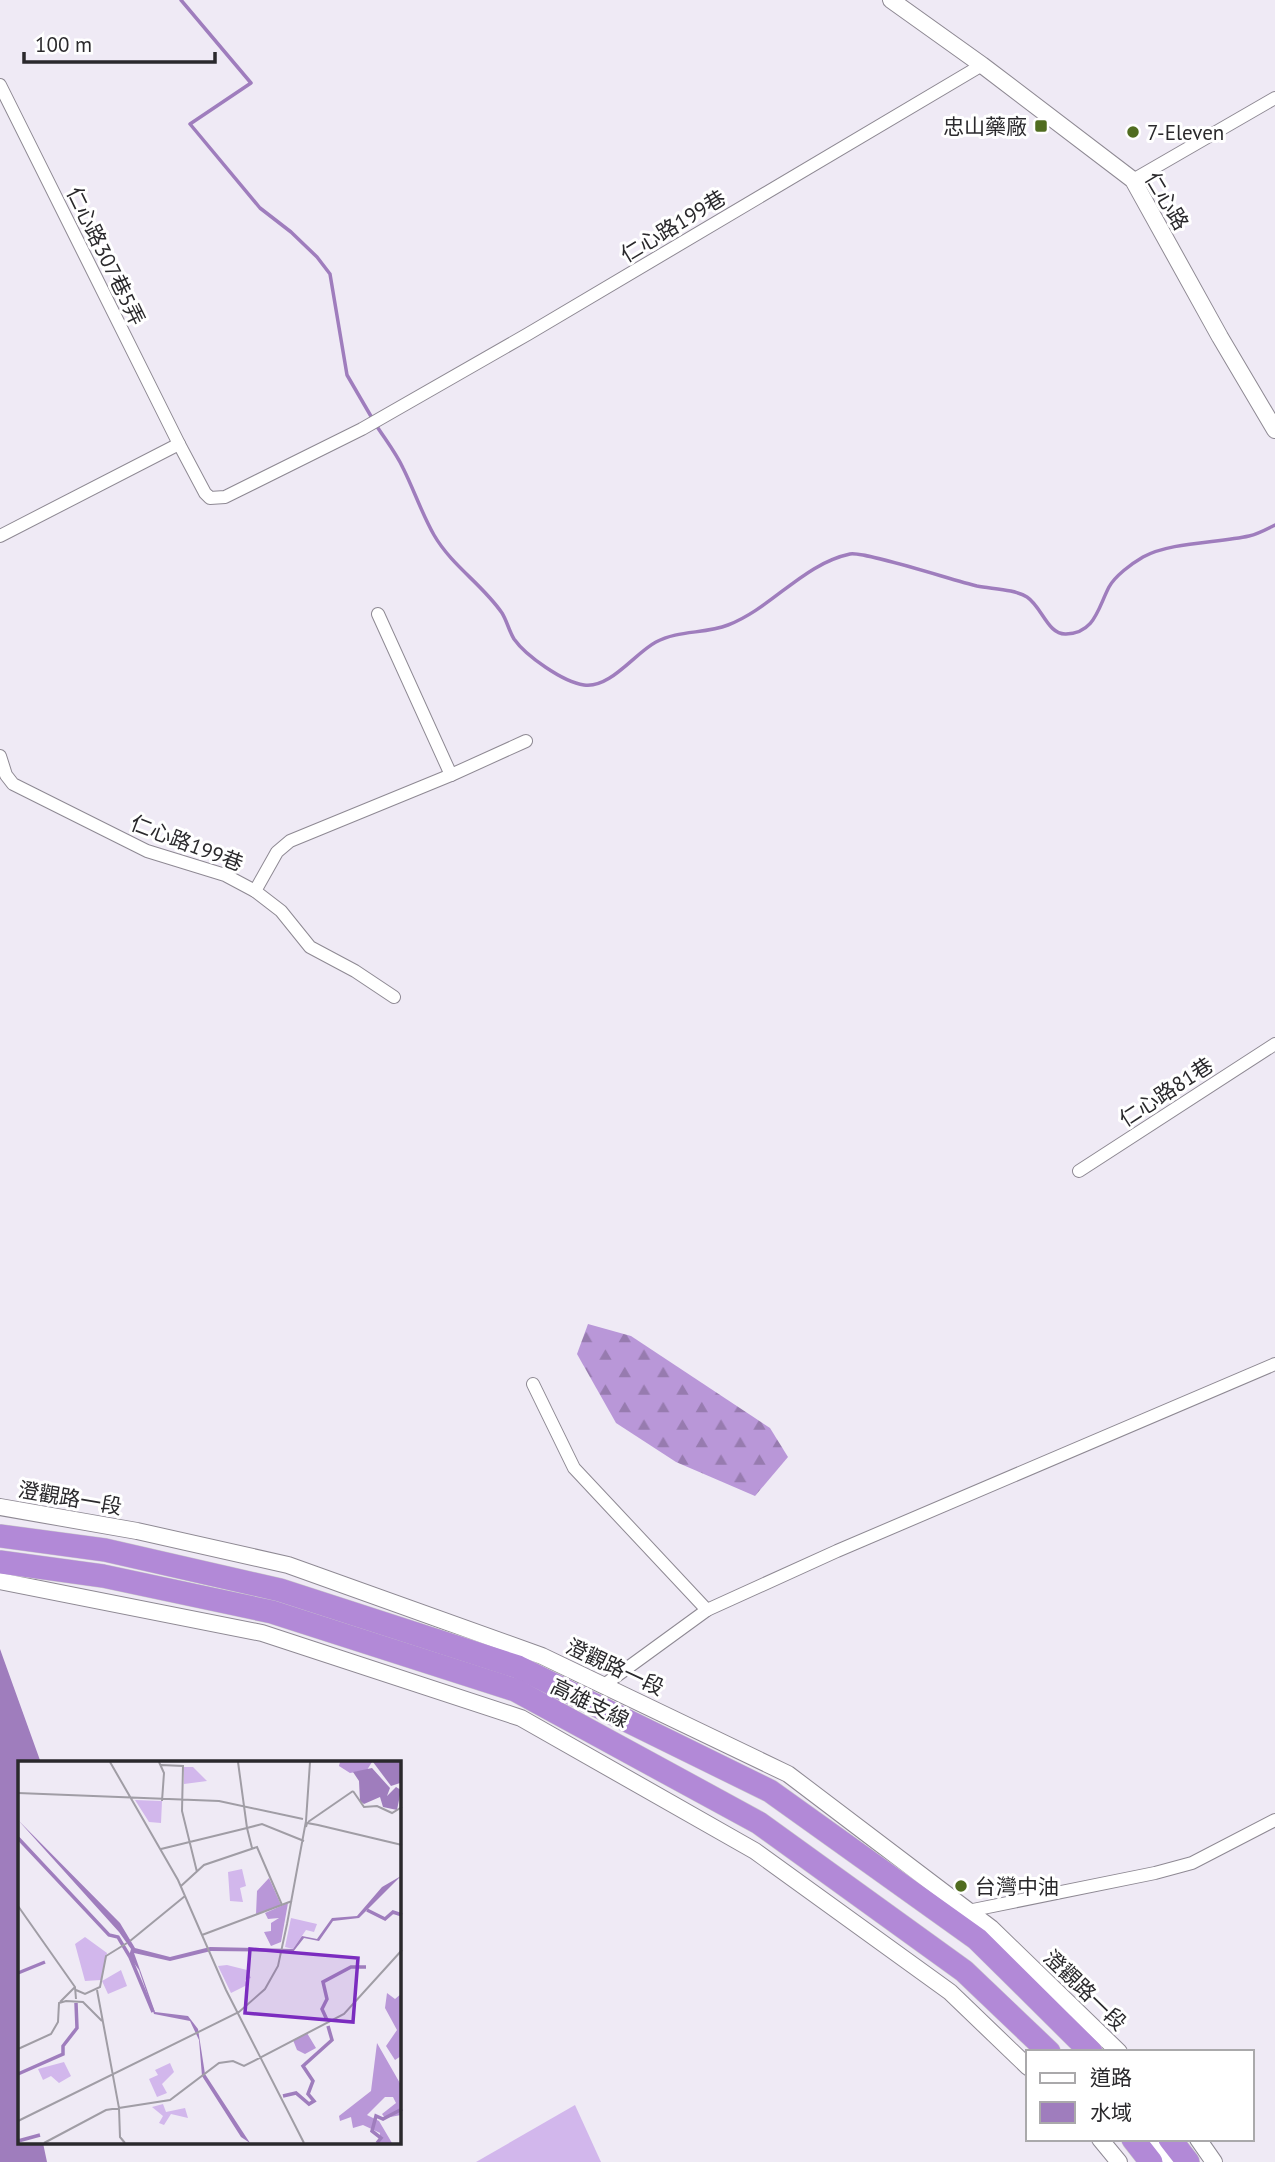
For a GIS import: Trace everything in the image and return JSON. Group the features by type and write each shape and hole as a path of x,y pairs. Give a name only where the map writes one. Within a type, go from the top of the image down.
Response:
{"highway":[{"name":"高雄支線","path":"0,1536 105,1550 280,1590 518,1667 770,1791 977,1939 1089,2050"},
{"name":"高雄支線","path":"0,1562 103,1576 272,1612 515,1690 759,1823 964,1971 1047,2050"},
{"path":"1135,2141 1151,2162"},
{"path":"1172,2141 1188,2162"}],"main road":[{"path":"1151,2141 1168,2162"}],"street":[{"name":"仁心路","path":"891,0 982,65 1133,180 1275,430"},
{"name":"仁心路199巷","path":"178,444 205,493 216,499 225,497 367,426 528,334 982,65"},
{"name":"仁心路307巷5弄","path":"0,85 178,444"},
{"path":"1133,180 1275,98"},
{"path":"0,536 178,444"},
{"path":"378,614 451,775"},
{"path":"255,891 277,852 290,841 526,741"},
{"name":"仁心路199巷","path":"0,757 6,775 13,784 147,851 225,875 255,891 281,911 310,947 355,971 394,997"},
{"name":"仁心路81巷","path":"1079,1171 1275,1044"},
{"path":"604,1685 707,1610 860,1541 1275,1364"},
{"path":"533,1384 574,1468 707,1610"},
{"name":"澄觀路一段","path":"0,1507 137,1531 288,1565 542,1656 788,1774 991,1928 1117,2050"},
{"path":"0,1581 262,1633 521,1717 755,1851 950,1992 1026,2065"},
{"path":"968,1911 1192,1863 1275,1820"},
{"path":"1102,2141 1119,2162"},
{"path":"1199,2141 1214,2162"}],"shaded area":[{"path":"575,2105 601,2162 476,2162"}],"green space":[{"path":"588,1324 631,1336 770,1428 788,1457 755,1496 676,1462 616,1423 577,1354"}],"water":[{"path":"0,1649 40,1761 18,1761 18,2144 43,2144 47,2162 0,2162"}],"waterway":[{"path":"181,0 251,83 190,124 260,208 291,232 330,274 347,375 372,418"},
{"path":"376,425 400,462 441,546 494,603 504,616 514,639 546,667 566,679 584,685 603,682 664,638 728,625 759,608 817,567 850,554 873,557 977,586 1022,594 1032,602 1054,630 1066,634 1076,633 1089,624 1112,583 1143,557 1167,548 1249,536 1275,525"}],"place":[{"name":"忠山藥廠","path":"1041,126"},
{"name":"7-Eleven","path":"1133,132"},
{"name":"台灣中油","path":"961,1886"}]}
